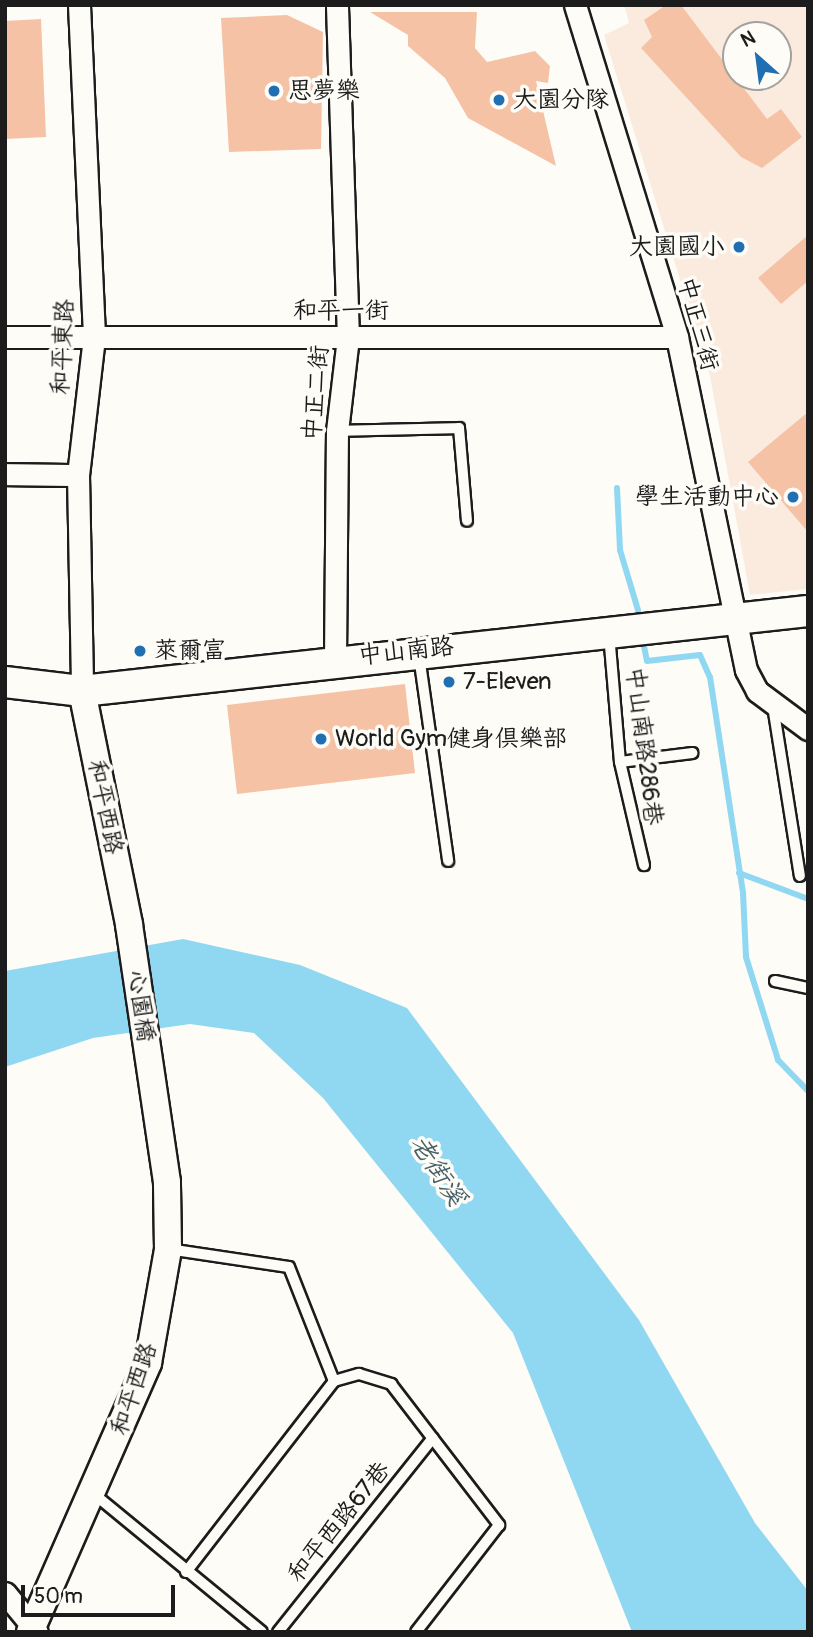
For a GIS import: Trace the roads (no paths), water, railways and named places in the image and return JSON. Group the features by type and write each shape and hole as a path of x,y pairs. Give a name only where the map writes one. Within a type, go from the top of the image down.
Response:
{"main road":[{"name":"中山南路","path":"5,682 82,691 335,659 609,631 733,622 808,611"}],"street":[{"name":"和平東路","path":"79,5 94,337 78,475 82,691"},
{"name":"中正二街","path":"335,659 338,430 348,338 337,5"},
{"name":"中正三街","path":"575,5 677,337 733,622 746,670 757,691 808,729"},
{"name":"和平一街","path":"5,337 677,337"},
{"path":"5,474 78,475"},
{"name":"和平西路","path":"82,691 129,924"},
{"name":"心園橋","path":"129,924 153,1089"},
{"name":"和平西路","path":"33,1630 94,1494 148,1363 168,1249 167,1182 153,1089"},
{"path":"5,1593 33,1630"}],"lane":[{"path":"338,430 459,428 467,520"},
{"name":"中山南路286巷","path":"609,631 620,762 645,865"},
{"path":"418,650 448,861"},
{"path":"773,702 800,876"},
{"path":"620,762 692,753"},
{"path":"775,981 808,988"},
{"path":"168,1249 289,1267 334,1381"},
{"path":"186,1572 334,1381 359,1374 391,1384 499,1525 416,1632"},
{"name":"和平西路67巷","path":"278,1632 433,1438"},
{"path":"94,1494 262,1632"}],"water":[{"name":"老街溪","path":"183,939 300,965 407,1008 639,1320 755,1523 808,1591 808,1632 632,1632 513,1333 323,1098 254,1033 190,1024 93,1038 5,1067 5,971"}],"waterway":[{"path":"617,488 620,550 638,610"},
{"path":"644,646 647,661 700,655 710,677 743,893 746,957 778,1060 808,1091"},
{"path":"739,873 808,899"}],"place":[{"name":"思夢樂","path":"274,91"},
{"name":"大園分隊","path":"499,100"},
{"name":"大園國小","path":"739,247"},
{"name":"學生活動中心","path":"793,497"},
{"name":"萊爾富","path":"140,651"},
{"name":"7-Eleven","path":"449,682"},
{"name":"World Gym健身俱樂部","path":"321,739"}]}
